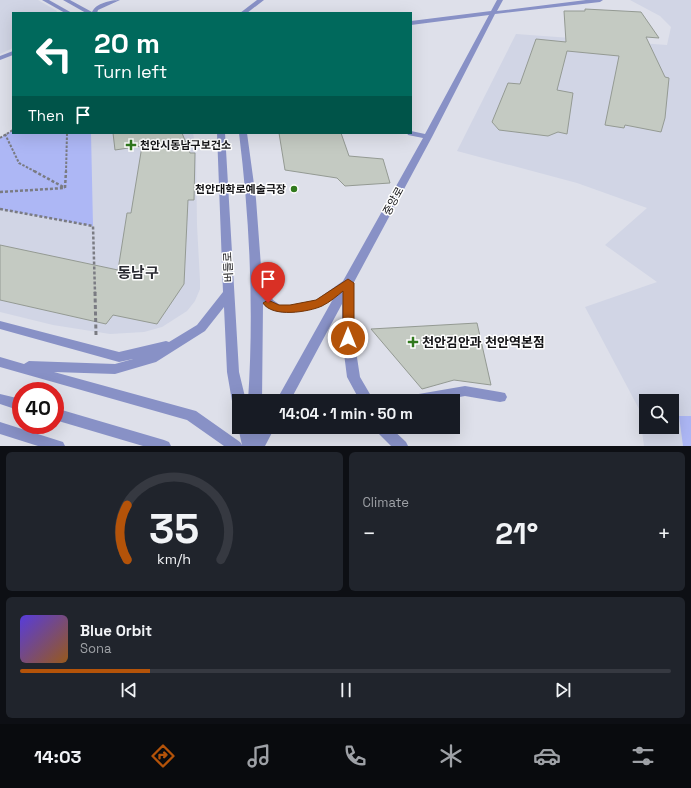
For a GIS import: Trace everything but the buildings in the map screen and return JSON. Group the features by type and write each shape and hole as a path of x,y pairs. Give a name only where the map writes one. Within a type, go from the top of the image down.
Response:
{"street":[{"path":"45,0 67,12"},
{"path":"66,0 88,12"},
{"path":"94,12 96,9 117,0"},
{"path":"244,12 262,0"},
{"name":"중앙로","path":"287,394 428,137 500,0"},
{"path":"412,23 600,0"},
{"path":"0,58 12,52"},
{"path":"412,133 428,137"},
{"name":"버들로","path":"221,134 233,372 238,394"},
{"path":"243,134 248,168 257,280 258,358 255,394"},
{"path":"257,280 268,303 278,309 290,309 319,303 348,283"},
{"path":"348,283 348,338 354,377 363,394"},
{"path":"6,364 115,369 152,359 175,343 201,328 229,293"},
{"path":"0,324 119,357 141,353 175,343"},
{"path":"6,364 191,415 235,446"},
{"path":"448,394 465,391 500,397"},
{"path":"0,399 12,402"},
{"path":"64,417 164,446"},
{"path":"0,428 58,446"},
{"path":"246,434 249,446"},
{"path":"252,446 253,434"},
{"path":"258,446 264,434"},
{"path":"388,434 401,446"}],"path":[{"path":"0,138 12,130"},
{"path":"5,134 19,163 65,188"},
{"path":"65,188 67,134"},
{"path":"0,192 65,188"},
{"path":"0,208 92,226 96,351"}],"shaded area":[{"path":"0,0 38,0 57,11 12,12 12,48 0,54"},
{"path":"630,0 691,0 691,446 644,446 642,434 679,434 679,394 639,394 639,409 585,307 657,282 605,245 647,208 577,183 457,151 516,34 667,45 671,27 660,16"},
{"path":"12,131 12,134 91,134 93,226 0,209 0,138"},
{"path":"12,133 193,134 196,152 200,289 195,301 187,311 162,327 144,332 110,334 53,325 0,312 0,139"},
{"path":"679,416 691,416 691,446 683,446"}],"place":[{"name":"천안시동남구보건소","path":"131,145"},
{"name":"천안대학로예술극장","path":"294,189"},
{"name":"천안김안과 천안역본점","path":"413,342"}],"district":[{"name":"동남구","path":"138,273"}],"route":[{"path":"268,303 278,309 290,309 319,303 348,283 348,338"}]}
